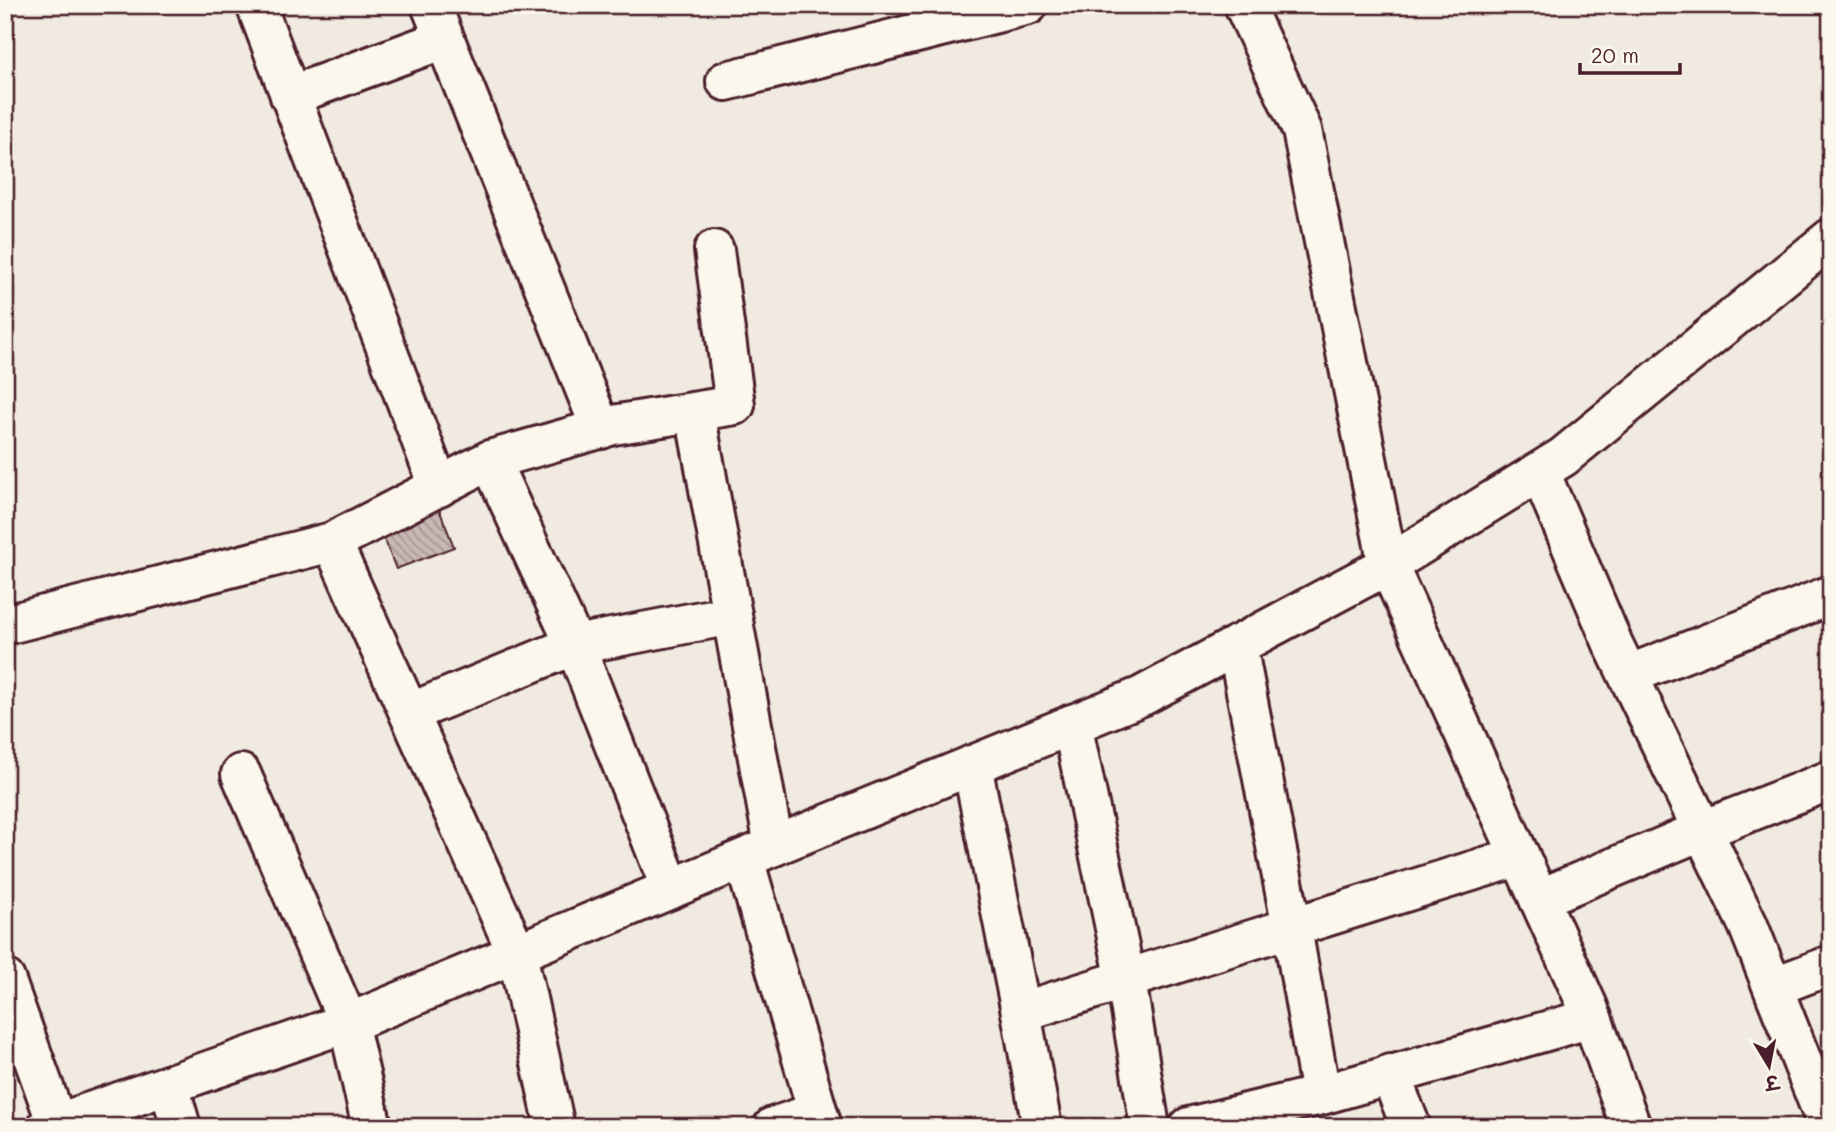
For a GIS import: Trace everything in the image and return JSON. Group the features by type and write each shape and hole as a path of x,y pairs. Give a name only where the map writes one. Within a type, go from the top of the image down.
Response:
{"street":[{"path":"256,5 439,487"},
{"path":"726,80 1028,5"},
{"path":"1244,5 1302,130 1388,565 1592,1018 1631,1127"},
{"path":"290,96 438,22 601,429"},
{"path":"5,979 52,1125 348,1022 1142,696 1388,565 1563,457 1831,238"},
{"path":"5,625 332,542 490,460 614,425 735,405 714,250"},
{"path":"695,412 732,615 759,852 820,1119 773,1127"},
{"path":"490,460 575,645 670,889"},
{"path":"1540,472 1613,644 1748,925 1828,1127"},
{"path":"332,542 517,953 555,1127"},
{"path":"1628,674 1831,595"},
{"path":"409,713 575,645 732,615"},
{"path":"1237,645 1292,928 1321,1095"},
{"path":"1072,724 1126,980 1150,1127"},
{"path":"972,765 1042,1127"},
{"path":"241,774 348,1022 372,1127"},
{"path":"1539,899 1831,780"},
{"path":"1021,1012 1520,856"},
{"path":"1773,987 1831,965"},
{"path":"1189,1127 1321,1095 1592,1018"},
{"path":"1390,1074 1411,1127"},
{"path":"169,1085 181,1127"}],"building":[{"path":"439,509 454,547 396,569 381,531"}]}
